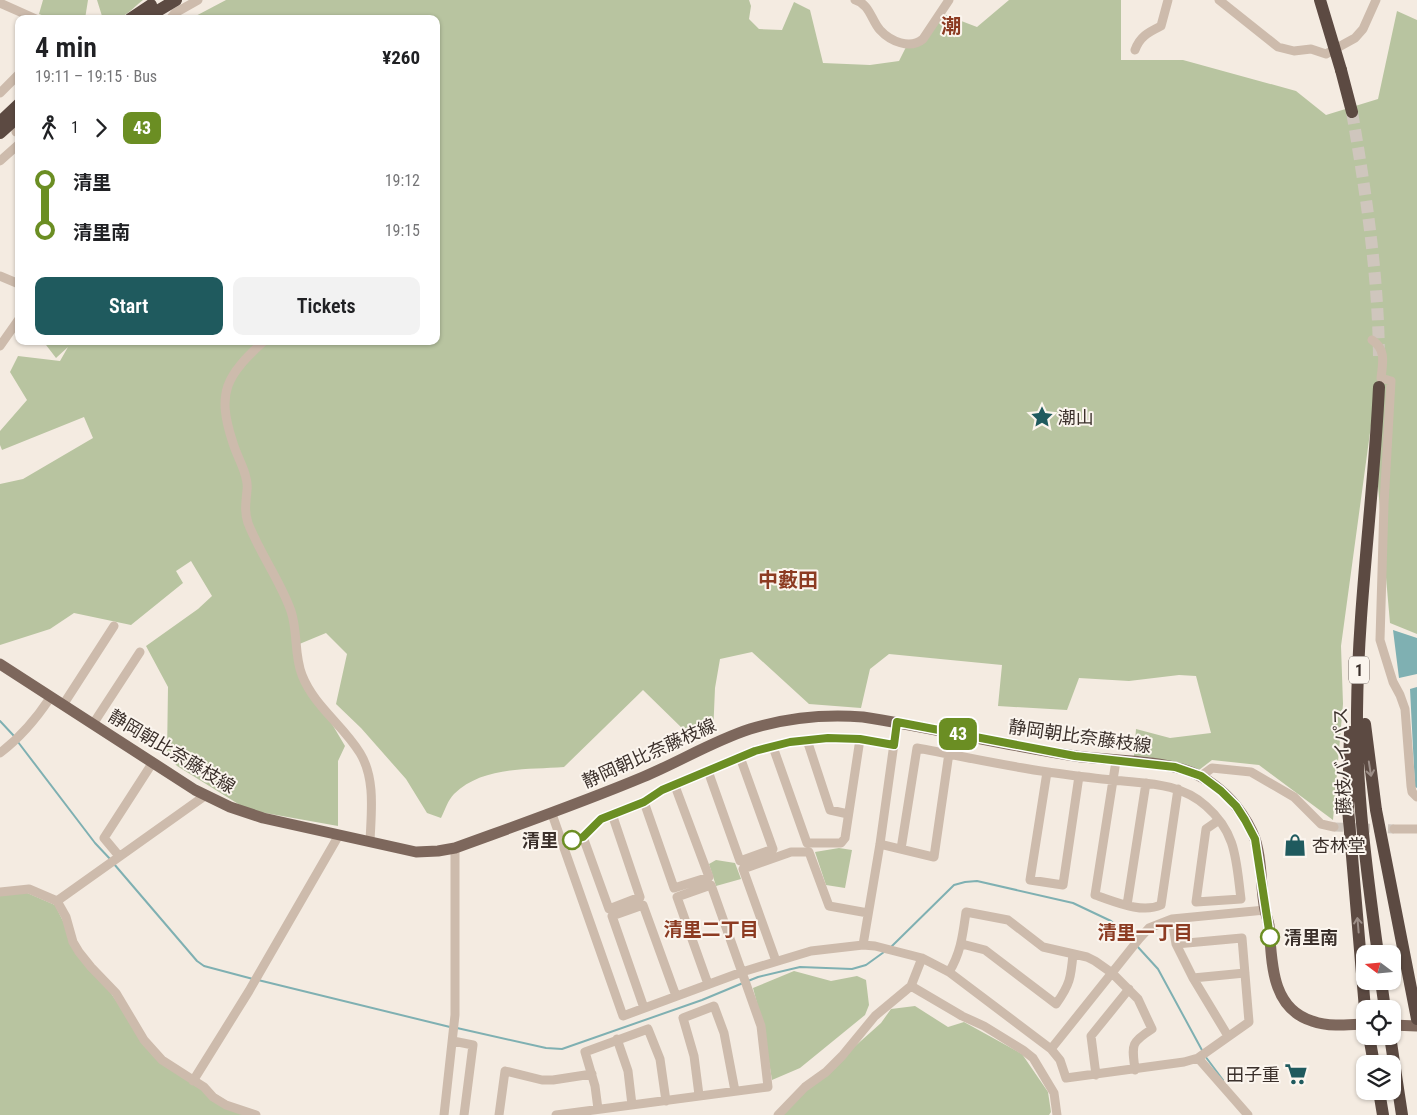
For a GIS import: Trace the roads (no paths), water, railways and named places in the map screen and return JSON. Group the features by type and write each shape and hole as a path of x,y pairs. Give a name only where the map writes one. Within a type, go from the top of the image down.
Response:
{"highway":[{"path":"140,15 160,0"},
{"path":"143,15 176,0"},
{"path":"1320,0 1352,112"},
{"path":"0,122 15,108"},
{"path":"0,133 15,120"},
{"name":"藤枝バイパス","path":"1377,945 1358,772 1357,712 1379,387"},
{"name":"1","path":"1364,589 1354,660 1348,809 1364,1000"},
{"name":"1","path":"1360,651 1365,723 1372,781 1389,882 1417,1019"},
{"path":"1392,1045 1402,1115"},
{"path":"1380,1100 1382,1115"}],"main road":[{"name":"静岡朝比奈藤枝線","path":"0,664 152,762 206,795 230,807 263,818 339,836 422,852 455,848 552,814 644,776 728,738 766,725 791,720 847,716 897,722 1066,754 1175,767 1201,776 1221,791 1236,806 1255,839 1260,861 1276,984 1281,995 1300,1016 1312,1021 1343,1025 1356,1024"},
{"name":"静岡朝比奈藤枝線","path":"1265,910 1264,919 1270,985 1274,996 1285,1011 1296,1021 1310,1027 1325,1031 1356,1033"},
{"path":"1401,1025 1417,1026"},
{"path":"1401,1035 1417,1032"}],"street":[{"path":"174,15 198,0"},
{"path":"855,0 864,4 878,29 887,36 906,45 917,44 923,40 949,0"},
{"path":"1135,50 1138,42 1144,35 1162,26 1168,0"},
{"path":"1219,0 1278,47 1294,51 1311,50 1326,54 1355,38 1363,29 1376,0"},
{"path":"0,3 27,15"},
{"path":"0,93 15,78"},
{"path":"0,161 15,148"},
{"path":"0,276 15,282"},
{"path":"0,346 15,324"},
{"path":"1372,340 1380,345 1382,350 1382,378 1391,381 1384,504 1380,640 1393,682 1405,709 1411,786 1412,792 1417,797"},
{"path":"260,345 238,367 230,379 224,400 230,432 247,484 245,508 248,522 277,579 291,612 295,626 301,672 308,688 360,754 367,771 372,792 370,842"},
{"path":"62,705 114,626"},
{"path":"93,724 140,652"},
{"path":"0,753 20,737 37,718 50,698"},
{"path":"863,945 880,844 897,722"},
{"path":"562,843 583,837 601,819 644,802 662,790 755,751 773,746 828,738 860,739 894,745"},
{"path":"773,746 807,844 841,842 845,838 860,739"},
{"path":"807,740 830,810 848,814"},
{"path":"901,849 918,748 1047,772 1162,785 1193,796 1219,820 1229,835 1235,850 1241,899 1196,902 1206,829 1219,820"},
{"path":"880,844 934,857 948,753"},
{"path":"708,771 740,861 773,850 740,757"},
{"path":"1116,760 1095,895 1137,908 1156,908 1161,905 1178,790"},
{"path":"117,858 104,838 152,762"},
{"path":"1201,776 1212,768 1251,772 1294,797 1321,824 1334,827"},
{"path":"1047,772 1030,880 1063,885 1079,776"},
{"path":"1127,905 1146,783"},
{"path":"644,802 674,888 709,877 675,786"},
{"path":"56,901 206,795"},
{"path":"552,814 622,1016 776,960 811,951 863,945 875,946 922,958 949,972 1051,1049 1060,1060 1066,1078 1135,1070 1198,1058 1248,1022 1242,938 1176,944"},
{"path":"583,837 609,909 640,898 612,814"},
{"path":"1394,829 1417,829"},
{"path":"193,1081 250,991 339,836"},
{"path":"444,1115 455,1023 455,848"},
{"path":"776,960 744,869 791,852 809,852 829,906 868,913"},
{"path":"556,1115 768,1087 762,1026 711,885 678,897 708,984"},
{"path":"0,892 29,889 56,901 66,917 73,942 79,952 116,993 144,1040 162,1060 226,1105 256,1115"},
{"path":"644,1008 612,916 643,905 676,996"},
{"path":"1051,1049 1139,939 1150,928 1172,919 1265,910"},
{"path":"949,972 956,961 962,944 966,912 1008,920 1043,947 1087,957 1112,973 1129,989 1138,1000 1152,1029 1138,1037 1134,1042 1135,1070"},
{"path":"1172,919 1176,944 1193,978 1228,1036"},
{"path":"962,944 985,950 1056,1004 1067,988 1071,974 1073,954"},
{"path":"778,1115 805,1087 826,1072 842,1056 876,1016 911,986 922,958"},
{"path":"1193,978 1245,973"},
{"path":"911,986 962,1016 984,1026 1033,1058 1054,1093 1057,1115"},
{"path":"1096,1075 1091,1036 1129,989"},
{"path":"699,1095 694,1056 683,1018 714,1006 724,1033 735,1091"},
{"path":"598,1109 592,1074 585,1052 648,1029 660,1059 666,1100"},
{"path":"454,1037 473,1045 464,1115"},
{"path":"618,1039 628,1071 632,1105"},
{"path":"1198,1058 1248,1115"},
{"path":"500,1115 505,1072 542,1080 592,1074"}],"water":[{"path":"1393,630 1417,638 1417,674 1399,678"},
{"path":"1417,687 1417,788 1415,787 1410,689"}],"waterway":[{"path":"0,721 14,736"},
{"path":"18,742 95,843 111,860"},
{"path":"114,864 197,961 204,966 253,979"},
{"path":"892,946 954,885 977,881 1073,903 1111,921 1132,941"},
{"path":"1137,946 1158,969 1203,1052"},
{"path":"748,981 800,967 852,969 866,965 884,952"},
{"path":"258,980 450,1027"},
{"path":"457,1028 546,1048 562,1049 702,1000 743,983"},
{"path":"1205,1056 1223,1080"}],"tunnel":[{"path":"1352,112 1370,233 1376,294 1379,356"},
{"path":"1334,827 1394,829"}],"place":[{"name":"潮山","path":"1042,417"},
{"name":"清里","path":"572,840"},
{"name":"杏林堂","path":"1295,845"},
{"name":"清里南","path":"1270,937"},
{"name":"田子重","path":"1296,1074"}],"district":[{"name":"潮","path":"951,26"},
{"name":"中藪田","path":"788,580"},
{"name":"清里二丁目","path":"711,929"},
{"name":"清里一丁目","path":"1145,932"}]}
